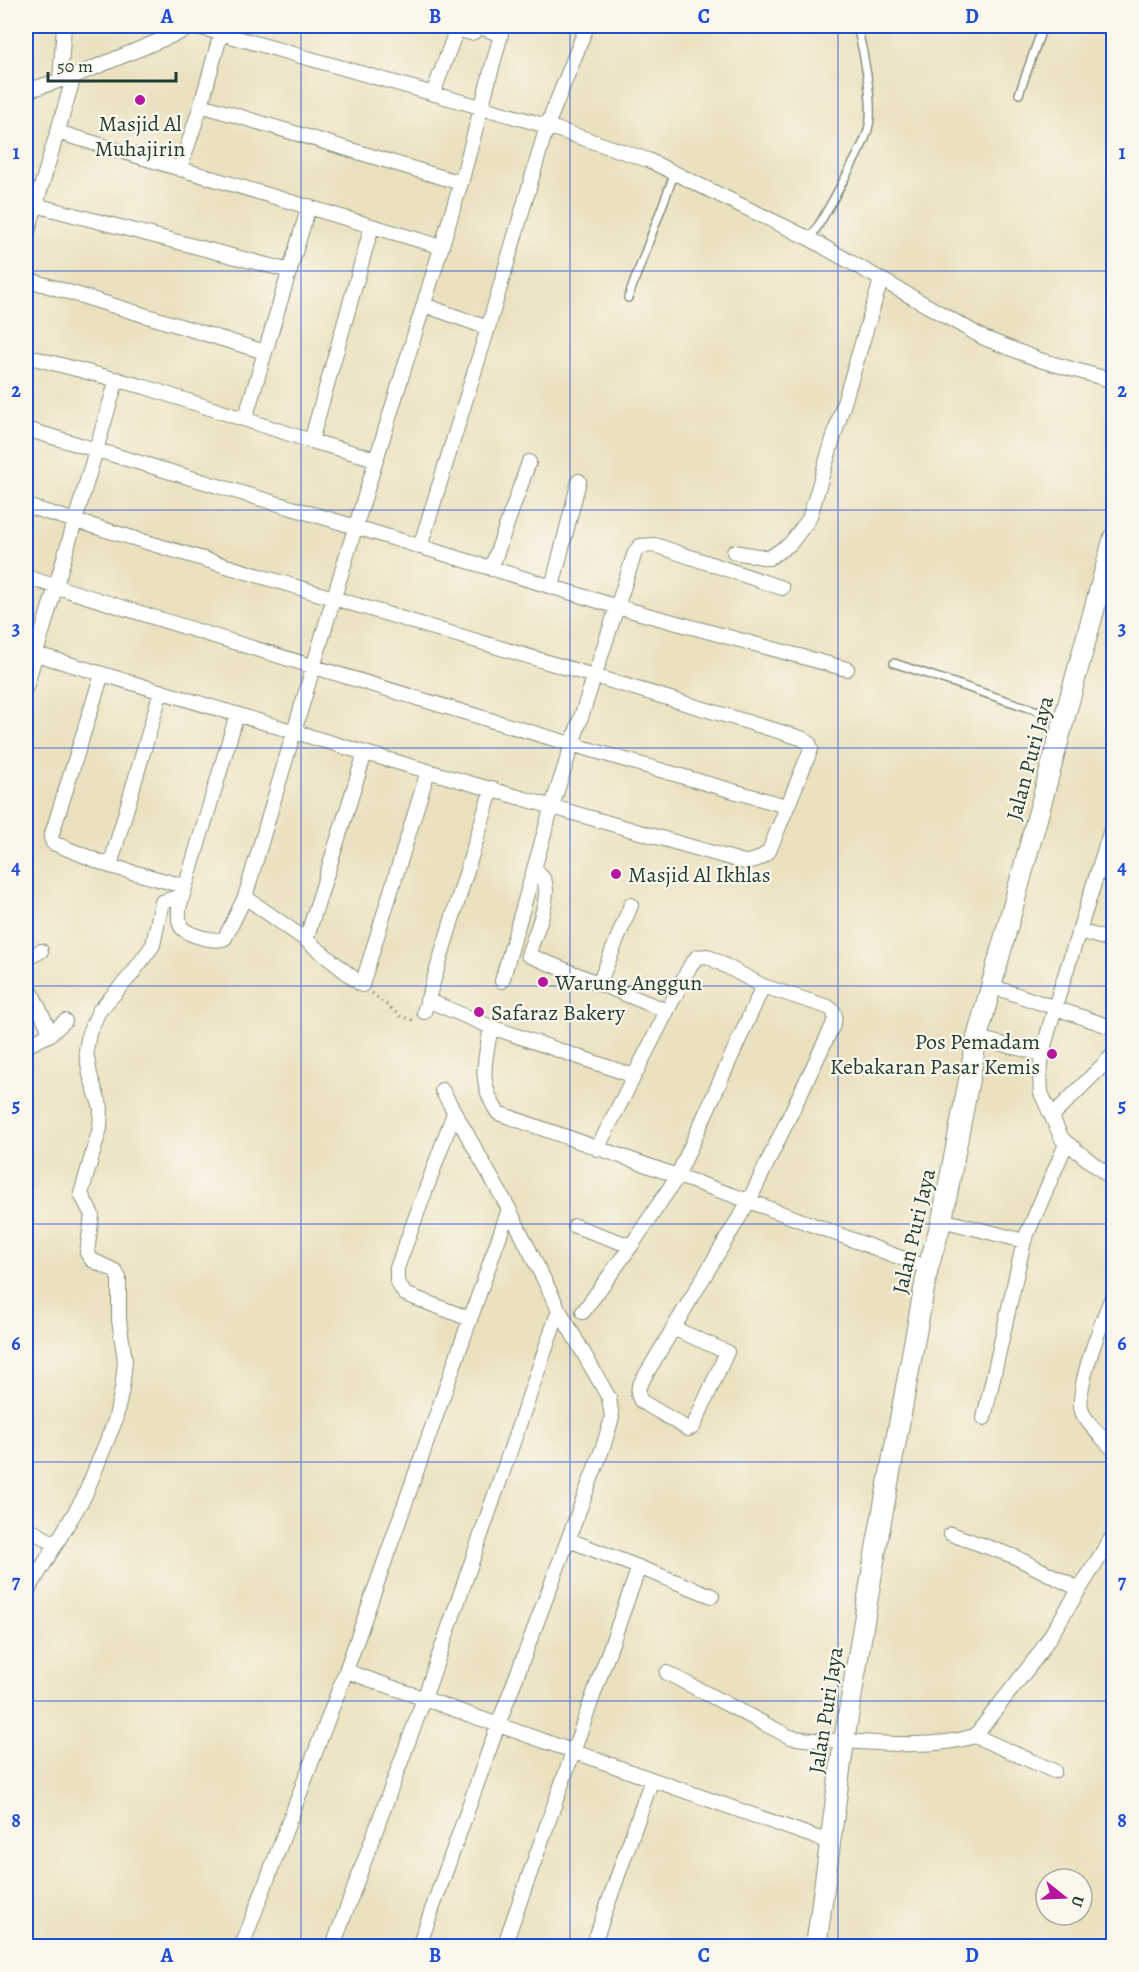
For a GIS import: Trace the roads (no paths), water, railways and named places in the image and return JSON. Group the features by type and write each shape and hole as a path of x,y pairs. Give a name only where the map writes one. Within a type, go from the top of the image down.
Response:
{"street":[{"path":"26,238 57,132 67,77 64,26"},
{"path":"26,91 195,26 547,126 648,160 810,239 994,343 1040,360 1113,381"},
{"path":"237,714 181,902 181,927 221,941 225,938 245,897 334,597 442,247 483,108 501,35 477,26 471,33 459,30 456,32 433,94"},
{"path":"420,547 488,328 547,126 587,26"},
{"path":"180,170 221,33"},
{"path":"201,105 461,183"},
{"path":"57,132 442,247"},
{"path":"35,206 290,270"},
{"path":"245,419 309,206"},
{"path":"311,441 372,226"},
{"path":"26,279 265,352"},
{"path":"734,552 769,558 790,544 809,519 881,280"},
{"path":"424,306 488,328"},
{"path":"26,356 117,379 311,441 376,459"},
{"path":"26,687 30,652 55,587 94,449 117,379"},
{"path":"26,429 618,607 848,669"},
{"path":"491,569 529,462"},
{"path":"552,587 579,481"},
{"path":"26,506 801,738 809,743 811,749 769,851 754,861 744,862 365,753 30,652"},
{"name":"Jalan Puri Jaya","path":"816,1947 829,1842 852,1742 877,1543 928,1268 952,1222 985,1039 991,986 1113,537"},
{"path":"502,981 552,806 635,552 640,546 655,545 782,588"},
{"path":"26,577 313,668 572,746 786,806"},
{"path":"102,674 51,837 53,843 110,866 181,902"},
{"path":"110,866 161,691"},
{"path":"306,940 365,753"},
{"path":"245,897 306,940 362,984 428,771"},
{"path":"492,788 425,1006 634,1076"},
{"path":"1113,820 1040,1054 1041,1093 1066,1144 1113,1180"},
{"path":"534,869 544,879 546,893 528,955 667,1011"},
{"path":"26,1594 84,1497 106,1446 119,1406 125,1375 119,1320 119,1278 114,1271 92,1260 87,1253 92,1215 81,1194 100,1128 101,1108 90,1074 86,1051 89,1033 99,1011 131,975 153,945 162,902 181,902"},
{"path":"599,984 631,905"},
{"path":"1079,931 1113,941"},
{"path":"26,959 41,951"},
{"path":"597,1149 690,966 698,957 707,956 763,986 833,1010 836,1016 833,1025 749,1201 673,1328 639,1386 638,1394 641,1401 688,1429 693,1427 727,1352 673,1328"},
{"path":"26,981 47,1025 49,1035"},
{"path":"583,1312 631,1246 677,1176 763,986"},
{"path":"991,986 1113,1028"},
{"path":"26,1046 49,1035 65,1021"},
{"path":"491,1027 483,1078 490,1102 498,1113 749,1201 928,1268"},
{"path":"985,1039 1040,1054"},
{"path":"1053,1115 1113,1054"},
{"path":"419,1947 498,1725 569,1540 612,1418 609,1398 559,1310 509,1209 442,1090"},
{"path":"454,1113 397,1268 397,1282 405,1294 470,1319"},
{"path":"984,1418 1024,1241 1066,1144"},
{"path":"242,1947 346,1671 509,1209"},
{"path":"952,1222 1024,1241"},
{"path":"575,1226 631,1246"},
{"path":"1113,1292 1089,1362 1081,1406 1083,1414 1113,1450"},
{"path":"333,1947 424,1699 559,1310"},
{"path":"26,1527 56,1545"},
{"path":"951,1534 1013,1556 1079,1589"},
{"path":"667,1673 790,1737 805,1740 880,1744 960,1741 975,1736 1039,1654 1113,1534"},
{"path":"569,1540 712,1596"},
{"path":"504,1947 639,1568"},
{"path":"346,1671 829,1842"},
{"path":"975,1736 1054,1771"},
{"path":"593,1947 652,1779"}],"lane":[{"path":"810,239 838,191 869,126 870,112 863,50 857,26"},
{"path":"1019,94 1043,26"},
{"path":"628,298 675,172"},
{"path":"894,663 1064,720"}],"place":[{"name":"Masjid Al Muhajirin","path":"140,100"},
{"name":"Masjid Al Ikhlas","path":"616,874"},
{"name":"Warung Anggun","path":"543,982"},
{"name":"Safaraz Bakery","path":"479,1012"},
{"name":"Pos Pemadam Kebakaran Pasar Kemis","path":"1052,1054"}]}
